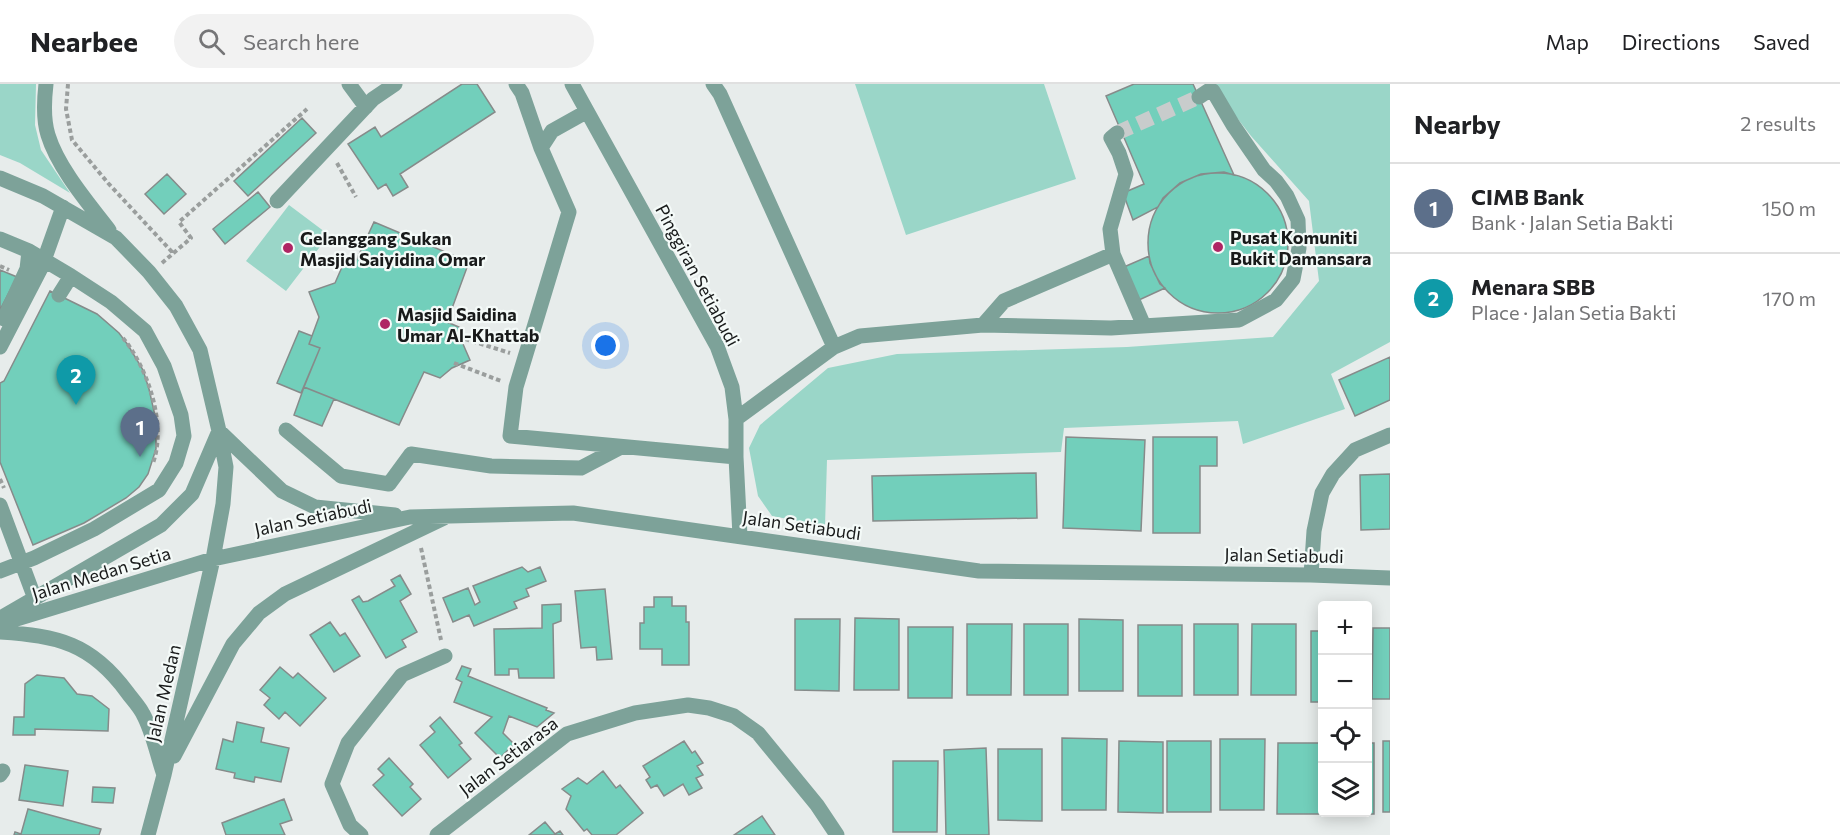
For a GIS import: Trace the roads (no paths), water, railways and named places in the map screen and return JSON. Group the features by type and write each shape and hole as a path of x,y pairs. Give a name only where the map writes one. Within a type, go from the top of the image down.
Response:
{"street":[{"path":"45,84 43,104 48,135 80,193 116,238"},
{"path":"277,201 373,99 395,84"},
{"path":"516,84 522,93 569,212 516,387 510,436 736,457"},
{"name":"Pinggiran Setiabudi","path":"572,84 717,346 732,387 736,418 740,536"},
{"path":"713,84 720,94 834,347"},
{"path":"354,86 366,107"},
{"path":"736,418 834,347 860,336 983,325 1111,328 1239,320 1276,300 1293,279 1299,248 1298,220 1287,196 1264,170 1213,91 1199,96"},
{"path":"542,148 552,131 586,112"},
{"path":"1117,133 1111,138 1126,174 1110,229 1113,254 1144,326"},
{"path":"0,178 63,207 116,238"},
{"path":"0,347 34,282 63,207"},
{"name":"Jalan Medan","path":"116,238 149,272 176,306 200,350 226,467 223,504 213,559 148,835"},
{"path":"0,239 29,251 71,276 124,311 145,331 164,366 181,415 184,436 176,463 159,490 94,528 0,571"},
{"path":"0,327 27,269 29,251"},
{"path":"983,325 1004,301 1113,254"},
{"path":"59,295 71,276"},
{"path":"286,430 341,476 389,484 411,454 491,466 580,468 621,447"},
{"path":"0,619 161,525 192,494 219,431 282,491 315,507 410,517"},
{"path":"1311,575 1314,531 1322,494 1333,474 1355,450 1390,435"},
{"path":"0,505 35,599"},
{"name":"Jalan Setiabudi","path":"213,559 410,517 573,513 979,571 1390,578"},
{"path":"164,774 233,644 259,613 285,594 448,516"},
{"name":"Jalan Medan Setia","path":"0,624 213,559"},
{"path":"0,632 38,635 62,641 88,652 113,673 144,714 164,774"},
{"path":"361,835 350,825 332,784 348,743 402,675 444,656"},
{"name":"Jalan Setiarasa","path":"437,835 567,734 635,713 688,705 709,708 734,716 758,733 817,805 837,835"}],"tunnel":[{"path":"1117,133 1199,97"}],"place":[{"name":"Pusat Komuniti Bukit Damansara","path":"1218,247"},
{"name":"Gelanggang Sukan Masjid Saiyidina Omar","path":"288,248"},
{"name":"Masjid Saidina Umar Al-Khattab","path":"385,324"},
{"name":"Menara SBB","path":"76,405"},
{"name":"CIMB Bank","path":"140,457"}]}
